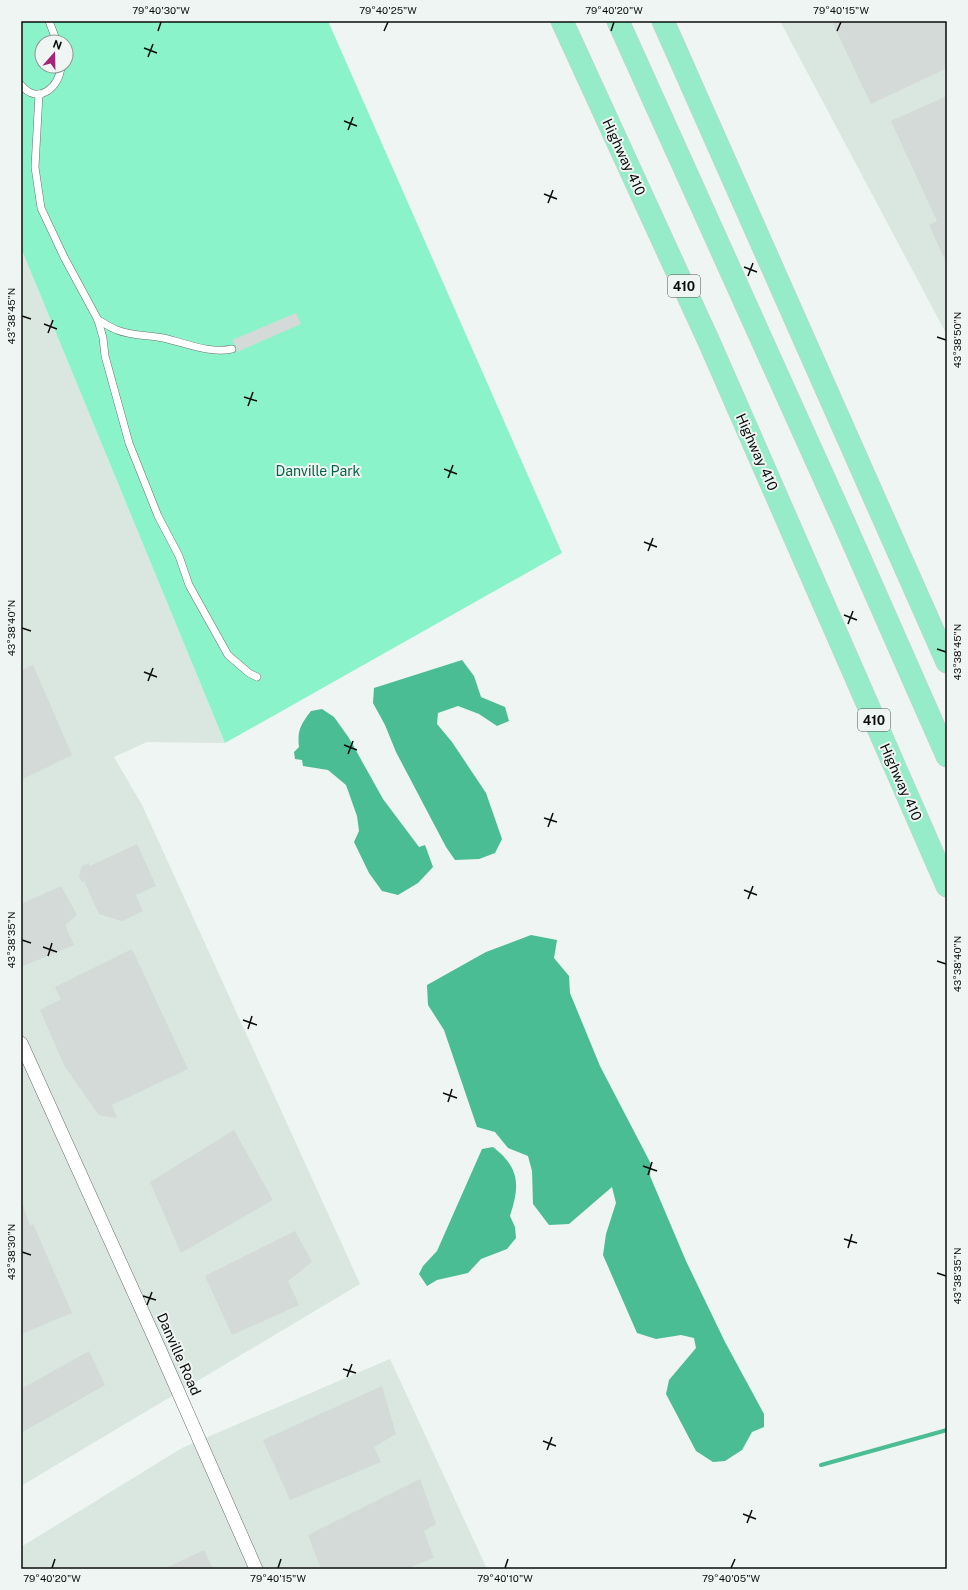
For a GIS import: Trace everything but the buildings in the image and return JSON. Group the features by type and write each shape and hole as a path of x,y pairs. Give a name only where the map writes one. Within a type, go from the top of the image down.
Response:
{"highway":[{"name":"Highway 410","path":"562,21 710,344 947,886"},
{"path":"618,21 843,520 947,756"},
{"path":"663,21 888,525 947,662"},
{"path":"888,525 947,646"}],"street":[{"name":"Danville Road","path":"21,1043 159,1348 256,1569"}],"lane":[{"path":"49,21 55,34"},
{"path":"21,85 29,92 39,94 47,92 57,82 61,74"},
{"path":"39,94 34,167 41,208 64,257 98,320 103,338 105,356 129,443 158,516 179,556 189,585 228,655 256,677"},
{"path":"98,320 116,330 132,335 162,338 211,350 220,351 232,349"}],"shaded area":[{"path":"780,21 947,21 947,335"},
{"path":"21,248 225,743 147,742 114,757 142,805 360,1284 21,1486"},
{"path":"462,660 474,676 481,697 505,707 509,721 497,726 479,714 458,706 438,713 437,724 452,742 486,793 502,839 495,853 479,859 455,860 446,847 396,752 385,725 373,703 374,688"},
{"path":"322,709 334,717 349,738 383,799 419,847 425,845 433,867 418,883 398,895 382,891 369,873 354,842 359,831 357,816 346,785 328,770 303,766 302,760 295,759 294,752 299,747 299,732 302,724 311,711"},
{"path":"531,935 557,940 554,958 569,976 570,993 600,1066 651,1164 650,1176 686,1261 725,1342 764,1414 764,1427 752,1432 742,1450 725,1461 713,1462 696,1451 666,1394 669,1380 696,1348 694,1338 681,1335 656,1339 637,1333 603,1255 606,1234 616,1203 612,1187 569,1224 549,1225 533,1204 532,1171 528,1156 508,1148 495,1132 477,1127 444,1030 428,1005 427,985 486,952"},
{"path":"493,1147 502,1155 513,1170 516,1186 510,1216 515,1227 516,1238 507,1249 481,1259 468,1273 437,1280 427,1286 419,1274 423,1266 437,1251 482,1149"},
{"path":"390,1359 487,1569 21,1569 21,1547 182,1448"}],"green space":[{"name":"Danville Park","path":"21,21 328,21 562,553 225,743 21,248"}],"waterway":[{"path":"821,1465 947,1430"}]}
